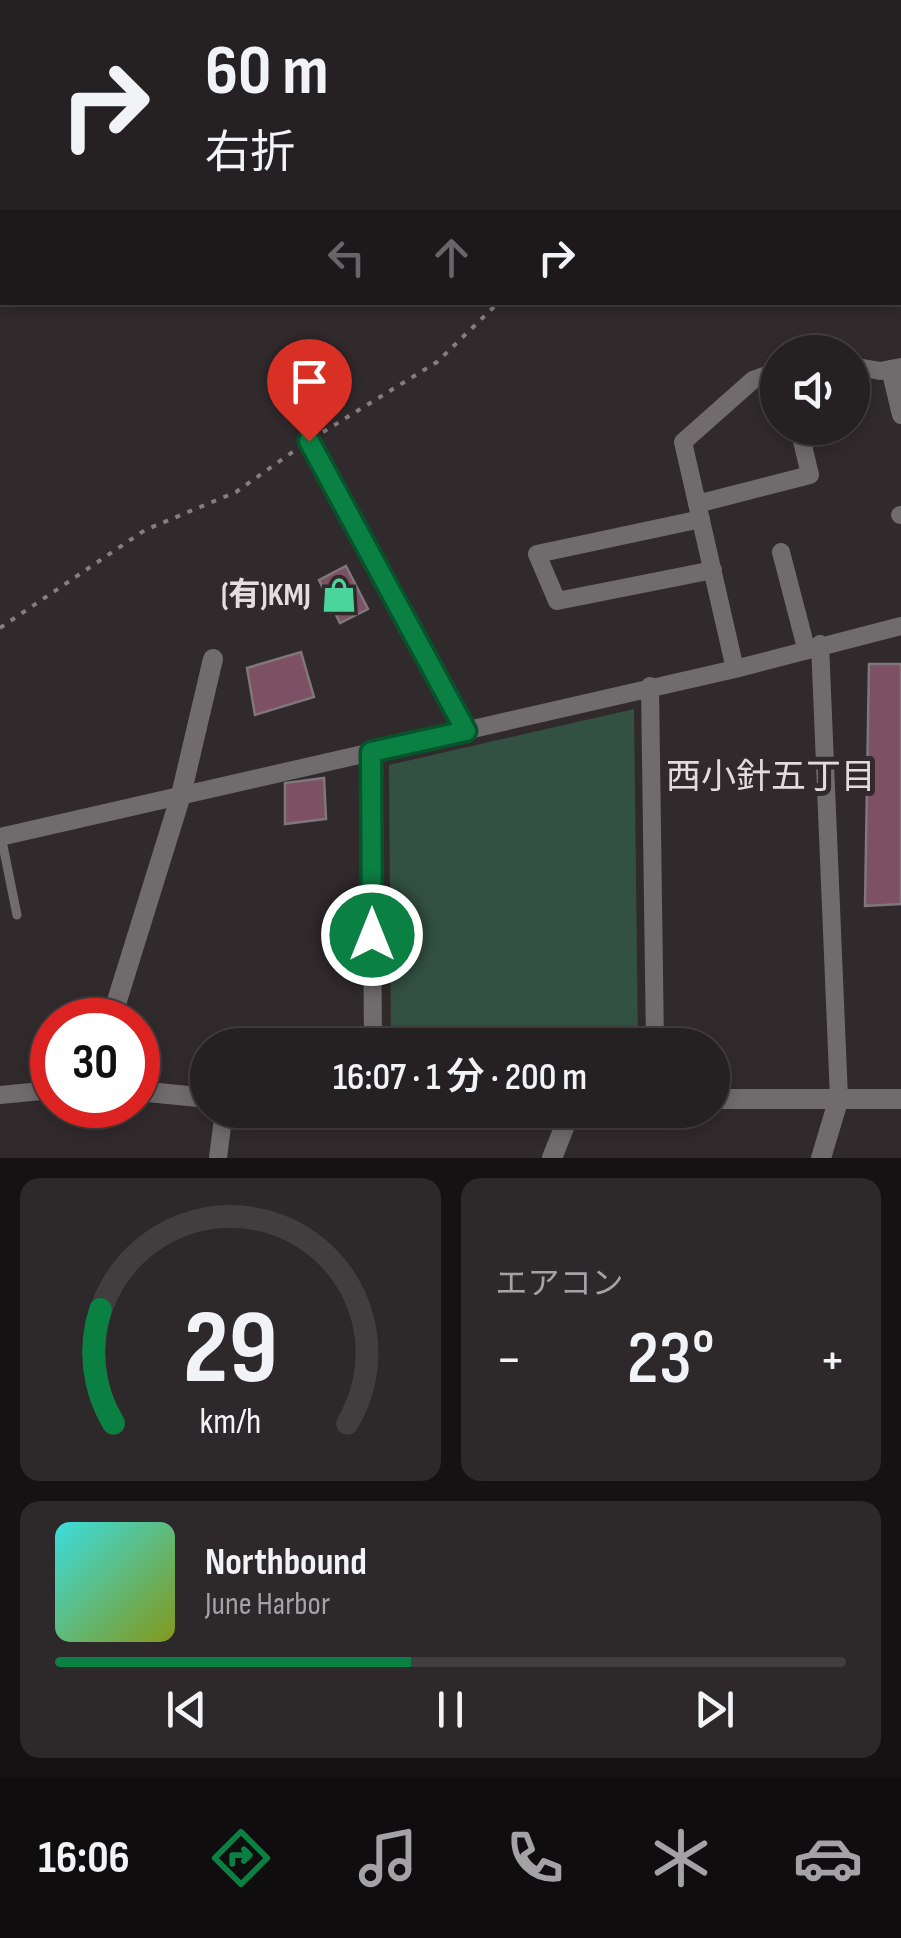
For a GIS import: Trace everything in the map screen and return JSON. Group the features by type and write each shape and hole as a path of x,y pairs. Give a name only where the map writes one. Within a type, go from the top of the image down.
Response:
{"street":[{"path":"870,367 896,368 901,415"},
{"path":"735,669 682,442 760,377"},
{"path":"309,441 466,731"},
{"path":"712,570 557,601 537,554 699,511 810,474 803,445"},
{"path":"781,552 813,646 839,1098 821,1158"},
{"path":"0,837 735,669 901,626"},
{"path":"118,998 180,795 213,658"},
{"path":"650,686 655,1028"},
{"path":"371,752 374,1028"},
{"path":"0,1096 30,1093"},
{"path":"160,1093 190,1096"},
{"path":"730,1099 901,1098"},
{"path":"218,1158 222,1128"},
{"path":"552,1158 564,1128"}],"lane":[{"path":"0,837 17,915"}],"path":[{"path":"0,628 145,530 236,492 309,441 437,362 496,305"}],"green space":[{"path":"634,709 638,1028 391,1028 389,765"}],"building":[{"path":"346,566 368,609 340,623 319,580"},
{"path":"301,652 314,697 255,715 247,668"},
{"path":"869,664 901,664 901,904 865,906"},
{"path":"324,778 326,819 285,824 285,783"}],"place":[{"name":"(有)KMJ","path":"339,595"}],"district":[{"name":"西小針五丁目","path":"771,777"}],"route":[{"path":"309,441 466,731 371,752 372,935"}]}
